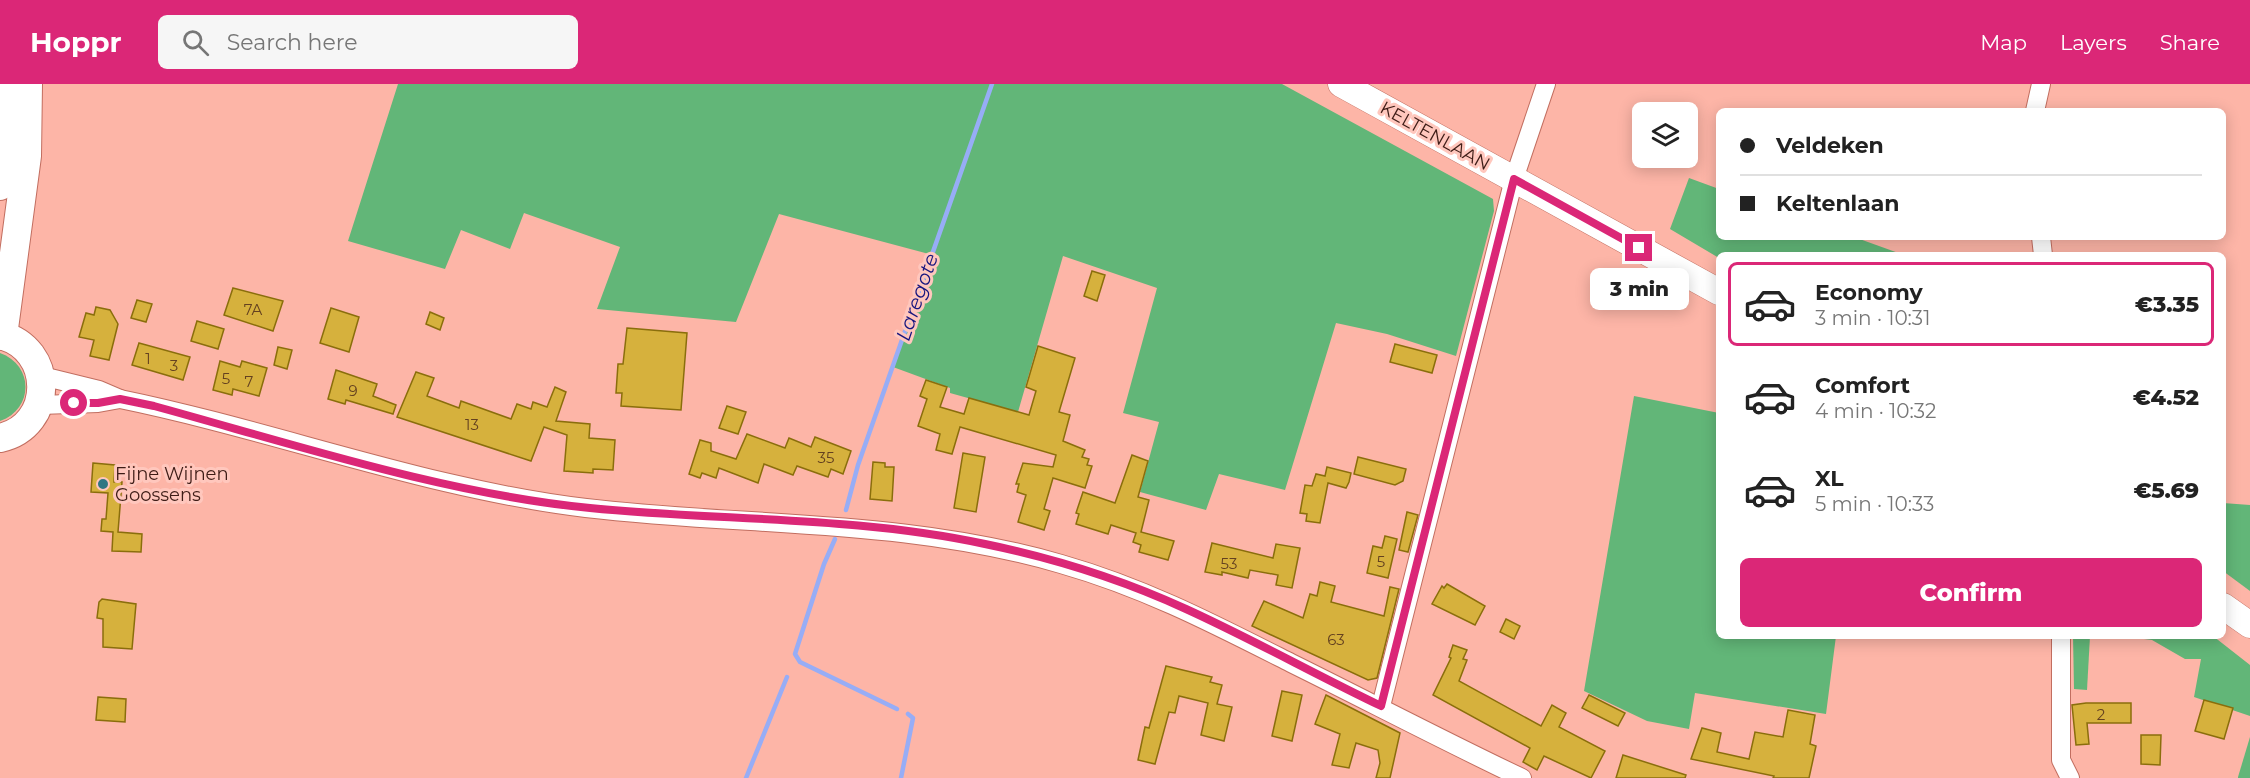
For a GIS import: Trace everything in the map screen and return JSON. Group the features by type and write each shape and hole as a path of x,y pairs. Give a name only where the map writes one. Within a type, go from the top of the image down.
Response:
{"main road":[{"path":"0,186 4,84"},
{"path":"1,445 26,425 40,405 42,376 30,352 18,342 2,336 27,156 28,84"},
{"name":"KELTENLAAN","path":"1341,84 1716,290"},
{"path":"2226,608 2250,625"}],"street":[{"path":"1381,706 1514,179 1546,84"},
{"path":"2036,108 2041,84"},
{"path":"42,376 99,390 120,399 381,467 505,496 588,508 905,531 985,544 1062,564 1185,609 1522,778"},
{"path":"40,405 98,403 120,399"},
{"path":"2061,639 2061,760 2070,778"},
{"path":"2050,778 2061,760"}],"green space":[{"path":"398,84 1282,84 1493,199 1494,211 1456,356 1387,334 1336,323 1285,490 1219,474 1206,510 1140,492 1159,422 1123,413 1157,288 1063,256 1018,412 950,393 950,388 893,367 929,254 779,214 736,322 597,309 620,247 524,213 510,249 461,230 445,269 348,241"},
{"path":"1689,178 1716,188 1716,240 1862,240 1896,252 1716,252 1716,256 1670,229"},
{"path":"0,353 19,367 26,387 19,407 0,421"},
{"path":"1634,396 1716,412 1716,639 1836,639 1826,714 1695,693 1689,729 1647,721 1584,691"},
{"path":"2226,503 2250,505 2250,591 2226,573"},
{"path":"2073,639 2090,639 2087,690 2074,689"},
{"path":"2144,639 2217,639 2250,665 2250,716 2194,697 2201,659 2185,659 2152,640"},
{"path":"2250,737 2250,778 2238,778 2238,777"}],"building":[{"path":"1092,271 1105,275 1097,301 1084,296"},
{"path":"233,288 283,301 273,331 224,315"},
{"path":"137,300 152,304 146,322 131,318"},
{"path":"96,307 110,310 118,324 109,360 90,356 94,340 79,337 86,313 94,315"},
{"path":"331,308 359,317 349,352 320,343"},
{"path":"430,312 444,318 440,330 426,324"},
{"path":"197,321 224,329 218,349 191,341"},
{"path":"627,328 687,333 681,410 621,406 622,393 616,393 618,364 623,364"},
{"path":"139,343 190,357 183,380 132,365"},
{"path":"1395,344 1437,355 1432,373 1390,362"},
{"path":"1038,346 1075,358 1059,412 1070,415 1063,441 1085,450 1082,457 1089,459 1087,465 1092,466 1085,488 1053,478 1044,509 1050,511 1044,530 1018,522 1026,495 1017,492 1019,484 1016,484 1023,463 1053,467 1056,455 960,427 952,454 936,450 940,434 918,426 927,399 920,396 926,380 947,387 940,407 964,414 969,398 1029,415 1036,391 1026,387"},
{"path":"278,347 292,350 287,369 274,365"},
{"path":"220,361 240,367 242,361 267,368 259,396 233,389 232,395 213,390"},
{"path":"336,370 377,384 373,396 396,405 393,414 346,400 345,404 328,399"},
{"path":"416,372 434,378 427,396 459,408 461,401 511,419 517,404 531,409 533,402 547,407 555,387 566,392 556,421 590,424 589,438 615,440 613,470 593,469 593,473 564,471 567,435 544,427 531,461 397,417"},
{"path":"727,406 746,412 738,434 719,428"},
{"path":"747,434 785,448 789,438 811,447 815,437 851,451 843,474 831,469 828,477 797,466 793,475 764,464 758,483 719,468 716,478 702,473 700,478 689,474 700,440 711,443 711,451 736,459"},
{"path":"963,453 985,457 976,512 954,508"},
{"path":"1132,455 1148,461 1138,497 1149,500 1141,532 1174,541 1168,560 1139,552 1141,545 1133,542 1136,533 1111,525 1108,534 1076,524 1079,514 1076,513 1083,492 1115,503"},
{"path":"1358,457 1406,469 1403,481 1395,485 1354,474"},
{"path":"873,462 885,463 885,467 894,467 892,501 870,499"},
{"path":"93,463 115,465 114,482 122,482 118,532 142,534 141,552 112,551 113,532 101,531 102,519 106,519 108,493 91,492"},
{"path":"1327,467 1351,473 1349,482 1346,488 1328,483 1320,523 1306,521 1307,514 1300,513 1305,485 1312,486 1316,474 1325,476"},
{"path":"1407,512 1418,515 1408,552 1399,550"},
{"path":"1385,536 1397,539 1388,578 1367,573 1373,546 1382,548"},
{"path":"1212,543 1273,558 1276,544 1300,548 1292,588 1276,585 1278,575 1250,570 1248,578 1222,572 1222,575 1205,572"},
{"path":"1320,582 1335,586 1331,602 1384,616 1390,587 1399,589 1377,678 1368,680 1252,626 1264,601 1303,618 1310,594 1317,596"},
{"path":"1447,584 1485,606 1475,625 1432,604 1442,586 1444,588"},
{"path":"102,599 136,604 132,649 103,647 103,619 97,618 99,602"},
{"path":"1506,619 1520,626 1514,639 1500,632"},
{"path":"1453,645 1467,650 1463,659 1467,660 1459,681 1541,726 1552,705 1566,713 1559,727 1605,751 1591,778 1544,756 1537,770 1523,762 1530,748 1433,695 1451,658 1449,657"},
{"path":"1166,666 1212,677 1210,682 1222,685 1217,704 1232,707 1224,741 1201,735 1208,703 1179,696 1175,713 1169,712 1155,764 1138,760 1145,727 1149,728"},
{"path":"1282,691 1302,695 1292,741 1272,736"},
{"path":"1326,695 1400,733 1390,778 1376,778 1380,763 1378,750 1356,743 1349,768 1332,765 1340,734 1315,724"},
{"path":"1589,695 1625,713 1618,726 1582,708"},
{"path":"98,697 126,699 125,722 96,720"},
{"path":"2204,700 2233,708 2224,739 2195,731"},
{"path":"2131,703 2131,723 2087,723 2089,744 2076,745 2072,705"},
{"path":"1788,710 1815,715 1810,744 1816,746 1809,778 1773,778 1774,776 1691,759 1702,728 1721,733 1717,752 1749,759 1755,732 1783,737"},
{"path":"2141,735 2161,735 2160,765 2141,764"},
{"path":"1623,755 1686,775 1685,778 1616,778"}],"waterway":[{"name":"Laregote","path":"846,510 858,465 992,84"},
{"name":"Laregote","path":"835,539 824,564 795,654 800,662 897,709"},
{"path":"746,778 787,677"},
{"name":"Laregote","path":"901,778 913,718 908,714"}],"place":[{"name":"Fijne Wijnen Goossens","path":"103,484"}],"route":[{"path":"74,403 98,403 120,399 154,406 381,467 505,496 588,508 905,531 985,544 1062,564 1133,588 1185,609 1381,706 1514,179 1639,248"}]}
